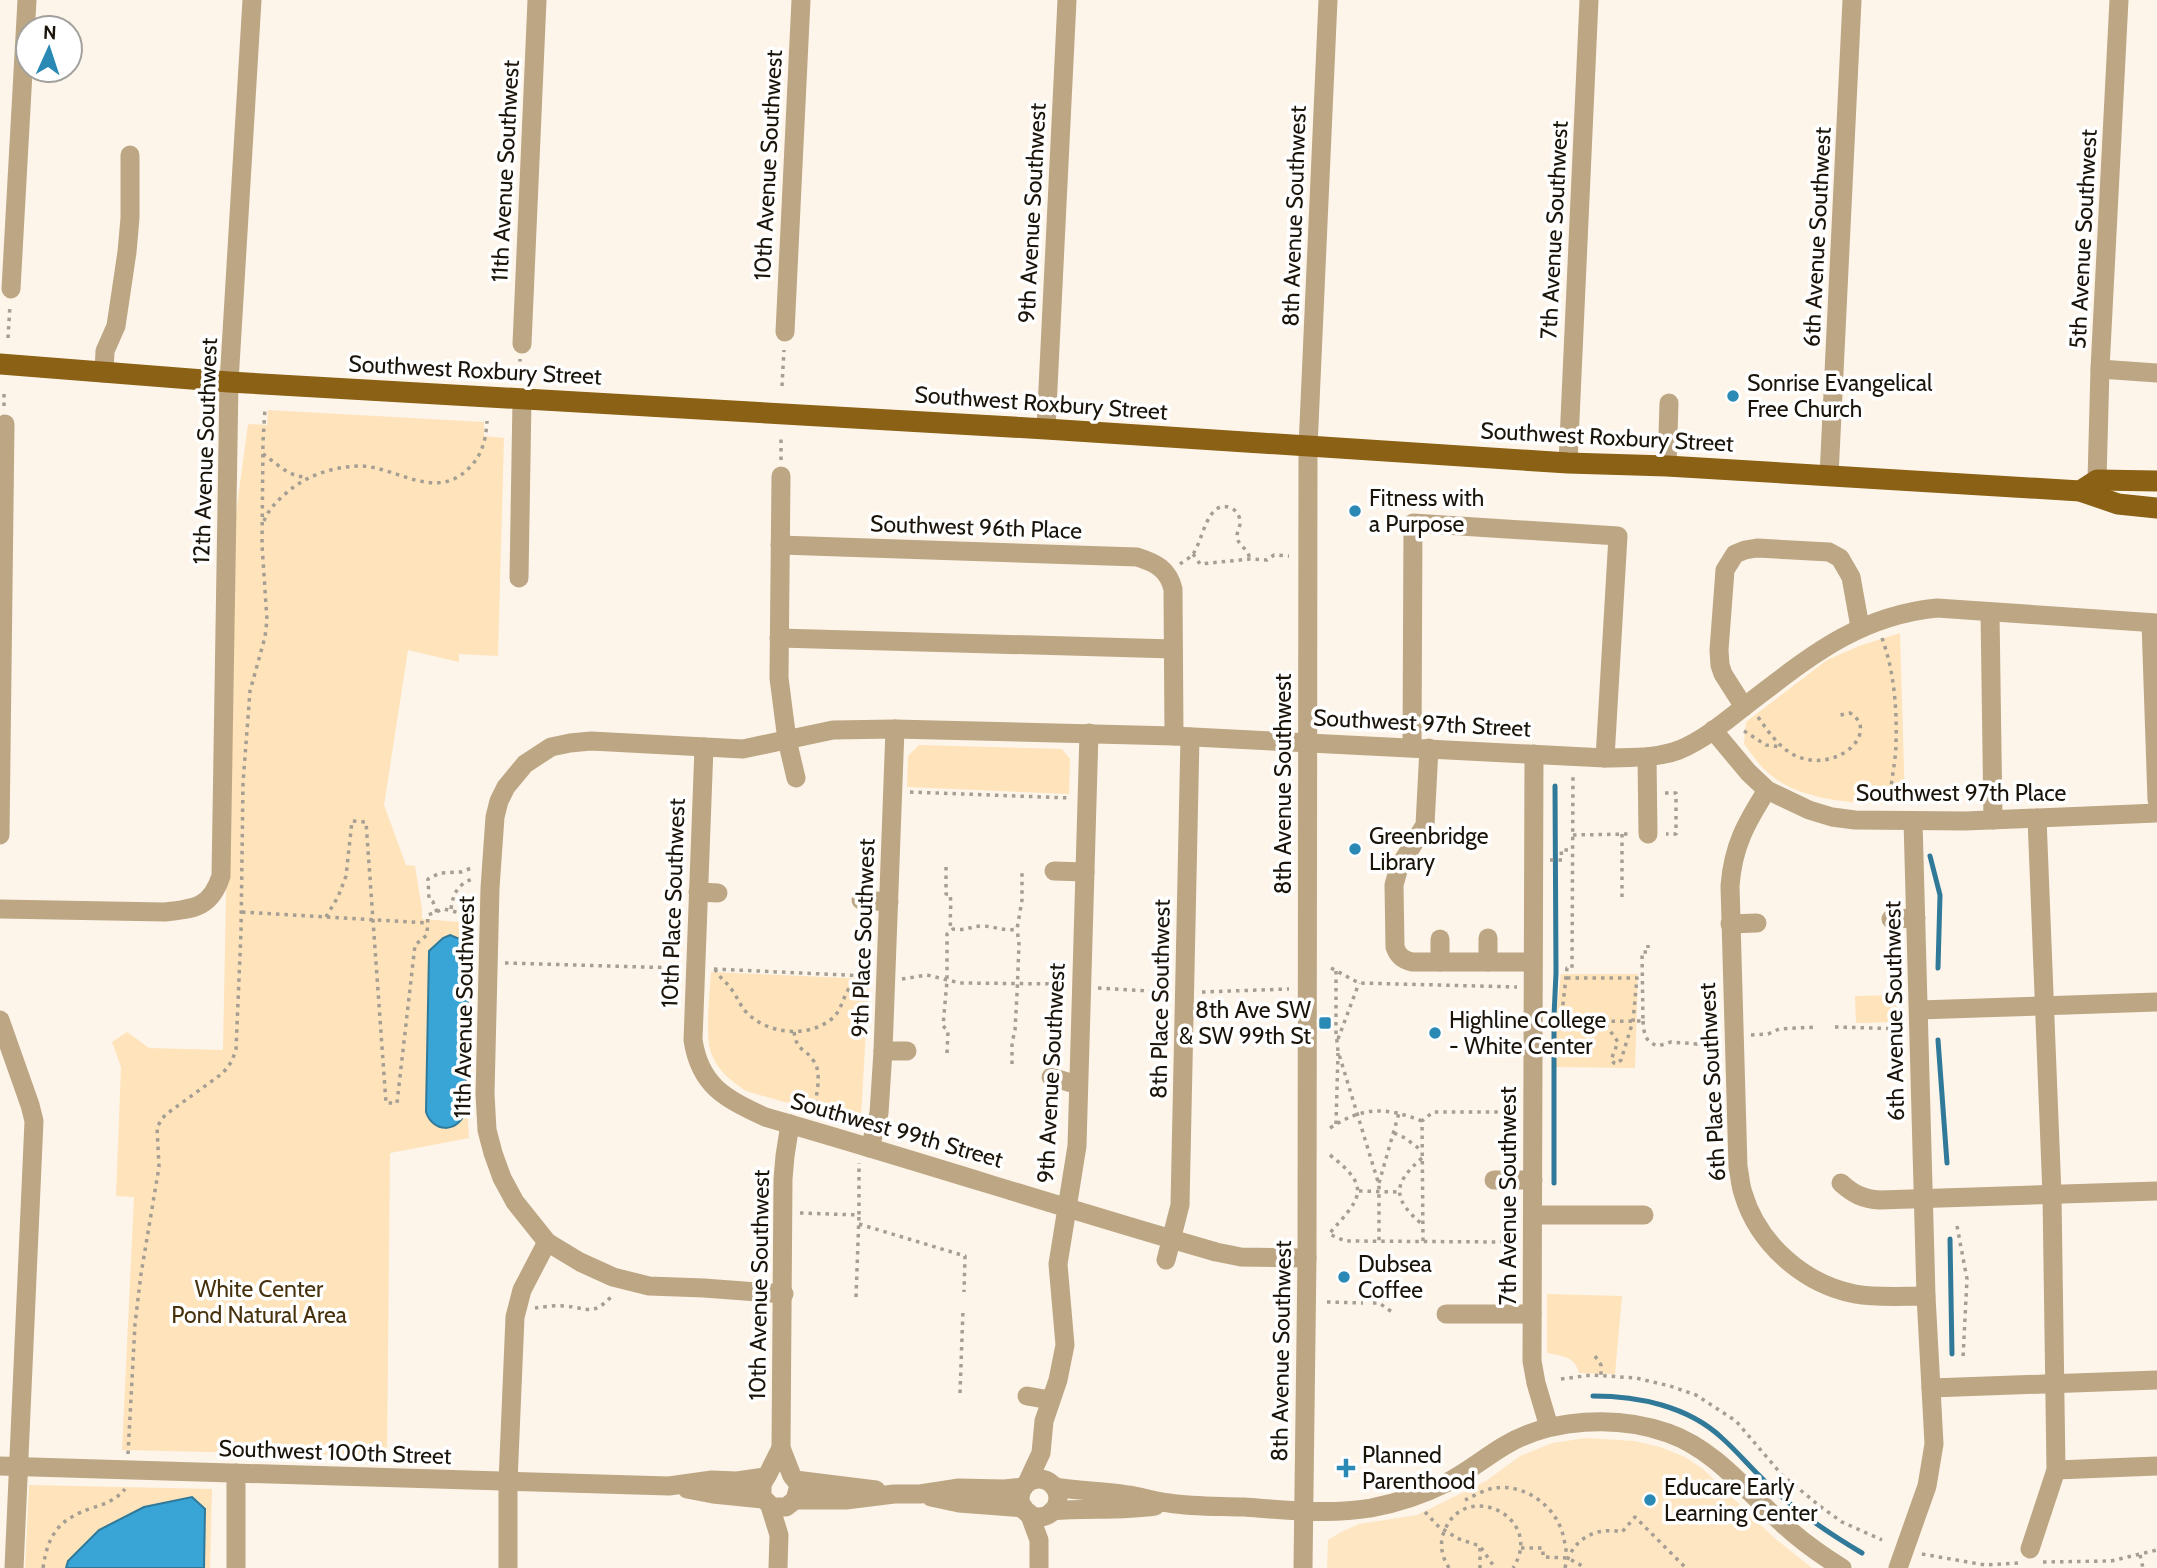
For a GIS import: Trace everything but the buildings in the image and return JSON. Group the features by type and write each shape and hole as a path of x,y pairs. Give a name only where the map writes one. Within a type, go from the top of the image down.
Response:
{"main road":[{"name":"Southwest Roxbury Street","path":"0,364 229,382 1046,429 1568,463 2088,486 2157,481"},
{"name":"Southwest Roxbury Street","path":"2088,486 2118,504 2157,509"}],"street":[{"path":"10,296 27,0"},
{"name":"12th Avenue Southwest","path":"0,909 165,912 189,909 209,900 221,876 229,382 252,0"},
{"name":"11th Avenue Southwest","path":"522,344 537,0"},
{"name":"10th Avenue Southwest","path":"785,332 801,0"},
{"name":"9th Avenue Southwest","path":"1046,429 1067,0"},
{"name":"8th Avenue Southwest","path":"1303,1568 1307,1258 1308,447 1328,0"},
{"name":"7th Avenue Southwest","path":"1568,463 1589,0"},
{"name":"6th Avenue Southwest","path":"1829,476 1852,0"},
{"name":"5th Avenue Southwest","path":"2088,486 2100,369 2119,0"},
{"path":"104,373 105,351 116,326 127,252 130,155"},
{"path":"2100,369 2157,373"},
{"path":"519,578 522,399"},
{"path":"1667,466 1670,403"},
{"path":"0,835 5,424"},
{"path":"781,470 780,700 796,778"},
{"path":"1534,962 1406,961 1395,947 1394,886 1399,867 1425,825 1413,523 1618,536 1605,758"},
{"name":"Southwest 96th Place","path":"780,545 1137,557 1172,569"},
{"path":"1749,710 1723,674 1720,665 1725,570 1735,554 1758,548 1829,552 1840,558 1851,577 1860,627"},
{"name":"8th Place Southwest","path":"1166,1260 1180,1205 1182,737 1173,649 1172,569"},
{"name":"Southwest 97th Street","path":"525,764 551,747 591,741 743,749 833,730 895,729 1090,733 1605,758 1647,757 1680,749 1749,710 1822,648 1860,627 1915,610 1937,608 2154,623"},
{"path":"1990,612 1993,820"},
{"path":"2154,623 2157,800"},
{"path":"779,638 1173,649"},
{"name":"9th Place Southwest","path":"866,1153 879,1113 889,902 900,865 895,729"},
{"name":"Southwest 97th Place","path":"1713,730 1748,772 1768,790 1809,810 1832,817 1913,821 2157,813"},
{"name":"9th Avenue Southwest","path":"1026,1485 1041,1453 1044,1421 1058,1380 1065,1345 1058,1264 1077,1146 1090,733"},
{"name":"10th Place Southwest","path":"696,1060 693,1040 708,893 704,747"},
{"name":"7th Avenue Southwest","path":"1534,754 1532,1361 1549,1427"},
{"path":"1647,757 1648,834"},
{"name":"11th Avenue Southwest","path":"525,764 506,788 495,817 490,888 487,1130 502,1178 515,1202 547,1242"},
{"name":"6th Place Southwest","path":"1768,790 1739,839 1733,857 1730,886 1738,1167 1742,1193 1753,1217 1770,1243 1790,1264 1835,1289 1877,1296 1926,1296"},
{"path":"2030,1549 2056,1470 2052,1195 2037,818"},
{"name":"6th Avenue Southwest","path":"1898,1568 1927,1486 1934,1444 1926,1296 1913,821"},
{"path":"1054,871 1085,872"},
{"path":"861,900 889,902"},
{"path":"1891,919 1916,918"},
{"path":"1730,923 1757,923"},
{"path":"1488,938 1488,962"},
{"path":"1440,939 1440,962"},
{"path":"1919,1010 2157,1002"},
{"path":"0,1020 34,1121 9,1466 14,1568"},
{"path":"883,1051 907,1051"},
{"name":"Southwest 99th Street","path":"696,1060 706,1077 721,1093 765,1117 866,1153 1014,1190 1067,1209 1216,1252 1241,1257 1307,1258"},
{"path":"1051,1077 1078,1085"},
{"name":"10th Avenue Southwest","path":"790,1124 783,1179 781,1448 794,1478"},
{"path":"1494,1180 1533,1180"},
{"path":"1841,1183 1851,1193 1864,1199 2157,1192"},
{"path":"1533,1215 1644,1215"},
{"path":"508,1568 508,1482 515,1317 522,1290 547,1242 580,1262 613,1277 649,1286 784,1294"},
{"path":"1446,1314 1532,1314"},
{"path":"1931,1388 2157,1380"},
{"path":"1027,1396 1050,1400"},
{"path":"766,1503 781,1508 793,1502 920,1494 959,1488 1004,1489 1026,1485 1038,1479 1083,1492 1127,1494 1170,1504 1303,1511 1368,1508 1400,1502 1448,1482 1505,1445 1549,1427 1606,1422 1665,1432 1692,1442 1714,1457 1814,1551 1842,1568"},
{"name":"10th Avenue Southwest","path":"767,1476 781,1448"},
{"name":"9th Avenue Southwest","path":"1041,1453 1053,1485"},
{"name":"Southwest 100th Street","path":"9,1466 668,1486 766,1503"},
{"path":"2056,1470 2157,1466"},
{"path":"779,1535 761,1488 767,1476 782,1471 794,1478 894,1494"},
{"path":"236,1473 236,1568"},
{"name":"Southwest 100th Street","path":"668,1486 767,1476"},
{"path":"778,1568 779,1535 798,1489 794,1478"},
{"path":"1026,1485 1021,1495 1039,1540 1039,1568"},
{"path":"1039,1540 1058,1500 1053,1485"},
{"path":"920,1494 959,1503 1026,1511 1040,1516 1052,1511 1126,1510 1170,1504"}],"path":[{"path":"8,338 10,296"},
{"path":"782,386 783,356"},
{"path":"128,1453 135,1324 159,1167 158,1127 165,1115 223,1073 232,1061 236,1049 242,912 243,783 250,691 267,621 262,528 265,408"},
{"path":"263,454 290,474 299,477 360,466 379,468 426,483 441,484 454,480 474,463 486,438 487,421"},
{"path":"781,438 781,470"},
{"path":"262,528 267,513 281,498 309,477"},
{"path":"1172,569 1193,554 1212,512 1222,507 1233,508 1240,517 1237,537 1249,552 1250,559"},
{"path":"1193,554 1200,564 1267,560 1275,555 1289,555"},
{"path":"1881,633 1891,668 1895,697 1896,745 1890,787 1891,809"},
{"path":"1749,710 1783,747 1804,759 1817,761 1831,760 1845,754 1855,744 1860,726 1855,716 1850,713 1836,716"},
{"path":"1740,729 1766,745 1783,747"},
{"path":"1573,767 1572,968 1567,968 1562,1022 1643,1021"},
{"path":"904,791 1072,798"},
{"path":"326,917 346,876 352,821 366,822 386,1103 397,1103 415,945 427,935 428,915 451,909 472,916"},
{"path":"1622,834 1622,898"},
{"path":"1558,860 1562,860 1561,850 1573,850"},
{"path":"437,912 429,899 428,879 440,873 461,872 478,867"},
{"path":"946,867 946,894 950,894 952,907 949,919 951,930"},
{"path":"1012,1064 1012,1042 1016,1030 1017,929 1023,870"},
{"path":"451,909 456,889 464,882 477,878"},
{"path":"242,912 427,923"},
{"path":"947,1053 948,1031 943,1026 947,934 951,930 968,930 983,926 1017,929"},
{"path":"1648,945 1648,953 1642,953 1643,1021 1648,1041 1658,1046 1671,1042 1697,1044 1708,1037 1721,1036"},
{"path":"500,962 668,968"},
{"path":"1331,968 1359,983 1518,987"},
{"path":"715,969 858,976 833,1018 817,1027 794,1032 769,1027 747,1013 715,969"},
{"path":"1336,971 1336,1124"},
{"path":"897,978 912,979 927,975 960,984 1066,984"},
{"path":"1566,978 1637,978 1633,1021 1621,1060 1617,1064 1611,1060 1618,1042 1604,1022"},
{"path":"1338,1039 1359,983"},
{"path":"1193,992 1294,989"},
{"path":"1109,990 1175,992"},
{"path":"1746,1035 1768,1034 1779,1029 1816,1027"},
{"path":"1835,1027 1906,1029"},
{"path":"794,1032 801,1049 817,1066 817,1086 811,1117"},
{"path":"1338,1051 1379,1185"},
{"path":"1330,1128 1358,1113 1381,1110 1422,1121"},
{"path":"1422,1121 1433,1112 1503,1112"},
{"path":"1379,1241 1379,1185 1399,1113"},
{"path":"1422,1121 1423,1241"},
{"path":"1394,1133 1422,1151"},
{"path":"856,1297 858,1168 866,1153"},
{"path":"1330,1156 1354,1178 1358,1191 1354,1204 1329,1234 1345,1241 1502,1242"},
{"path":"1422,1158 1401,1180 1399,1192 1406,1209 1423,1225"},
{"path":"1358,1191 1399,1192"},
{"path":"797,1213 859,1215"},
{"path":"859,1224 965,1256 964,1292"},
{"path":"1957,1226 1967,1279 1963,1358"},
{"path":"529,1308 564,1306 590,1310 606,1303 614,1293"},
{"path":"1326,1303 1363,1303"},
{"path":"1373,1303 1378,1303 1395,1314"},
{"path":"960,1393 963,1310"},
{"path":"1595,1356 1601,1365 1601,1375"},
{"path":"1561,1379 1601,1375 1657,1382 1696,1395 1736,1421 1782,1475 1821,1507 1842,1522 1882,1540"},
{"path":"43,1568 52,1537 62,1522 120,1496 127,1487 127,1482"},
{"path":"1465,1500 1494,1488 1517,1490 1538,1499 1560,1525 1568,1558"},
{"path":"1462,1492 1467,1508"},
{"path":"1449,1568 1441,1549 1447,1524 1467,1508 1479,1506 1492,1507 1513,1522 1519,1534 1521,1548 1513,1568"},
{"path":"1423,1510 1445,1531 1480,1546 1495,1568"},
{"path":"1565,1568 1568,1558 1583,1539 1598,1531 1622,1532 1635,1517 1686,1568"},
{"path":"1480,1546 1480,1568"},
{"path":"1521,1548 1543,1548 1543,1557 1568,1558 1584,1567"},
{"path":"2141,1557 2143,1568"}],"shaded area":[{"path":"1586,1438 1634,1441 1685,1457 1703,1469 1772,1536 1812,1568 1327,1568 1328,1540 1341,1532 1359,1524 1417,1515 1486,1481 1520,1456 1552,1443"}],"green space":[{"name":"White Center Pond Natural Area","path":"268,410 484,422 484,436 504,438 498,656 459,654 459,662 408,650 384,805 406,865 415,866 422,919 472,923 467,1105 469,1138 390,1153 387,1456 122,1450 134,1197 116,1196 121,1067 112,1042 127,1032 149,1048 223,1050 233,536 248,424 267,425"},
{"path":"1900,633 1905,804 1850,802 1812,795 1794,789 1764,769 1744,744 1746,722 1827,660"},
{"path":"919,745 1062,749 1070,759 1069,794 907,787 908,756"},
{"path":"711,972 869,979 861,1116 850,1121 746,1091 726,1076 715,1061 710,1047 708,1026"},
{"path":"1561,974 1638,974 1635,1068 1554,1067"},
{"path":"1897,995 1898,1022 1856,1023 1855,996"},
{"path":"1547,1294 1622,1296 1615,1374 1579,1373 1571,1360 1547,1353"},
{"path":"29,1485 212,1489 210,1568 25,1568"}],"water":[{"path":"450,935 462,940 469,952 465,1113 457,1124 445,1128 434,1124 426,1112 429,951"},
{"path":"192,1497 205,1509 204,1568 66,1568 68,1561 99,1530 144,1507"}],"waterway":[{"path":"1554,1016 1555,786"},
{"path":"1930,856 1940,895 1938,968"},
{"path":"1554,1026 1554,1183"},
{"path":"1938,1040 1947,1163"},
{"path":"1950,1239 1952,1354"},
{"path":"1593,1396 1645,1401 1694,1418 1722,1438 1792,1506 1862,1553"}],"place":[{"name":"Sonrise Evangelical Free Church","path":"1733,396"},
{"name":"Fitness with a Purpose","path":"1355,511"},
{"name":"Greenbridge Library","path":"1355,849"},
{"name":"8th Ave SW & SW 99th St","path":"1325,1023"},
{"name":"Highline College - White Center","path":"1435,1033"},
{"name":"Dubsea Coffee","path":"1344,1277"},
{"name":"Planned Parenthood","path":"1346,1468"},
{"name":"Educare Early Learning Center","path":"1650,1500"}]}
